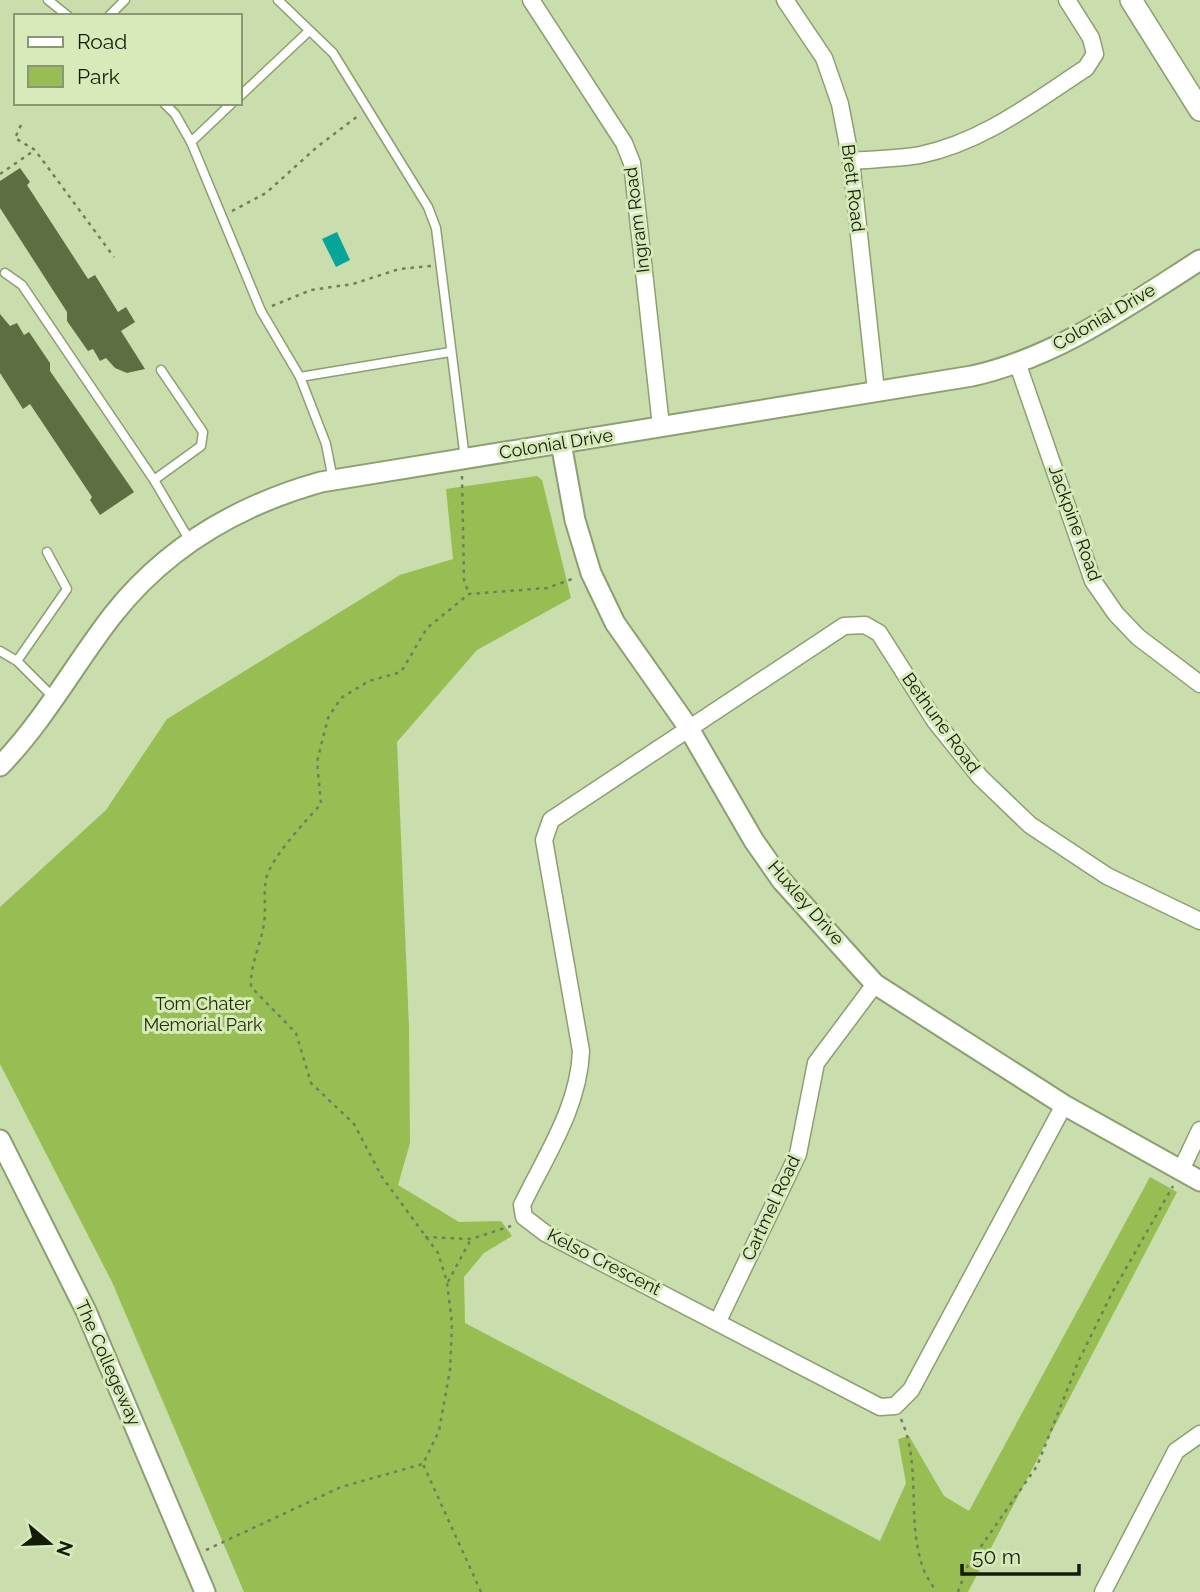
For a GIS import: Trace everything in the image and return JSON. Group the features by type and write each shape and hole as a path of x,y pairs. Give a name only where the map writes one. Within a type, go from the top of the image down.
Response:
{"main road":[{"path":"1131,0 1200,110"}],"street":[{"name":"Ingram Road","path":"531,0 624,143 632,163 661,426"},
{"name":"Brett Road","path":"785,0 824,58 841,104 851,161 876,391"},
{"path":"851,161 920,155 985,134 1086,68 1095,54 1091,38 1067,0"},
{"name":"Colonial Drive","path":"0,766 130,595 190,541 258,503 333,480 876,391 1018,365 1073,337 1200,260"},
{"name":"Jackpine Road","path":"1018,365 1093,581 1116,614 1138,637 1200,684"},
{"name":"Huxley Drive","path":"561,443 575,520 591,573 615,623 688,727 754,841 782,881 875,984 1064,1105 1200,1181"},
{"name":"Bethune Road","path":"688,727 844,626 864,625 879,633 935,721 980,777 1030,825 1107,876 1200,921"},
{"path":"524,1217 522,1205 570,1107 580,1080 580,1051 544,840 551,820 688,727"},
{"name":"Cartmel Road","path":"718,1321 798,1154 816,1063 875,984"},
{"path":"895,1406 911,1390 1064,1105"},
{"path":"1181,1170 1200,1130"},
{"name":"The Collegeway","path":"0,1140 86,1311 205,1592"},
{"name":"Kelso Crescent","path":"524,1217 545,1233 880,1407 895,1406"},
{"path":"1103,1592 1176,1451 1200,1434"}],"lane":[{"path":"48,0 66,14"},
{"path":"112,14 125,0"},
{"path":"278,0 333,53 428,207 436,228 465,459"},
{"path":"242,94 309,31"},
{"path":"166,105 175,114 191,142 220,218 261,311 300,377 326,444 333,480"},
{"path":"191,142 230,105"},
{"path":"5,273 22,285 154,480 190,541"},
{"path":"300,377 450,352"},
{"path":"154,480 201,446 203,432 161,370"},
{"path":"17,661 67,590 47,552"},
{"path":"0,651 17,661 54,698"}],"path":[{"path":"220,218 266,193 317,147 369,108"},
{"path":"21,125 15,138 35,150 114,257"},
{"path":"0,174 35,150"},
{"path":"261,311 311,290 353,284 399,269 441,265"},
{"path":"465,459 460,484 464,580 469,594"},
{"path":"191,1556 239,1537 341,1487 423,1464 439,1431 450,1370 452,1324 447,1282 438,1253 382,1177 354,1124 311,1083 296,1033 251,987 251,969 258,953 266,914 267,878 289,841 321,804 317,762 328,718 341,698 369,681 401,673 427,628 469,594 547,588 591,573"},
{"path":"958,1592 968,1565 986,1535 1012,1506 1037,1466 1079,1360 1181,1170"},
{"path":"425,1237 471,1239 507,1229 524,1217"},
{"path":"447,1282 471,1239"},
{"path":"895,1406 906,1430 912,1467 917,1541 923,1569 936,1592"},
{"path":"423,1464 481,1592"}],"green space":[{"name":"Tom Chater Memorial Park","path":"537,476 542,480 571,598 477,650 397,742 409,1027 410,1143 398,1185 459,1222 501,1221 512,1236 484,1253 464,1277 465,1323 880,1541 906,1483 898,1439 909,1436 944,1496 969,1511 1150,1177 1177,1192 968,1592 244,1592 112,1282 0,1064 0,907 106,810 167,719 400,575 453,559 446,489"}],"water":[{"path":"337,232 350,260 336,267 322,239"}],"building":[{"path":"20,168 30,182 27,185 88,279 95,275 118,312 126,307 135,322 121,331 145,369 127,373 115,368 106,358 100,361 93,349 88,351 67,321 67,312 0,208 0,181"},
{"path":"0,314 10,326 17,323 24,335 29,332 50,363 50,371 134,492 100,515 90,500 92,497 30,404 23,409 0,373"}]}
